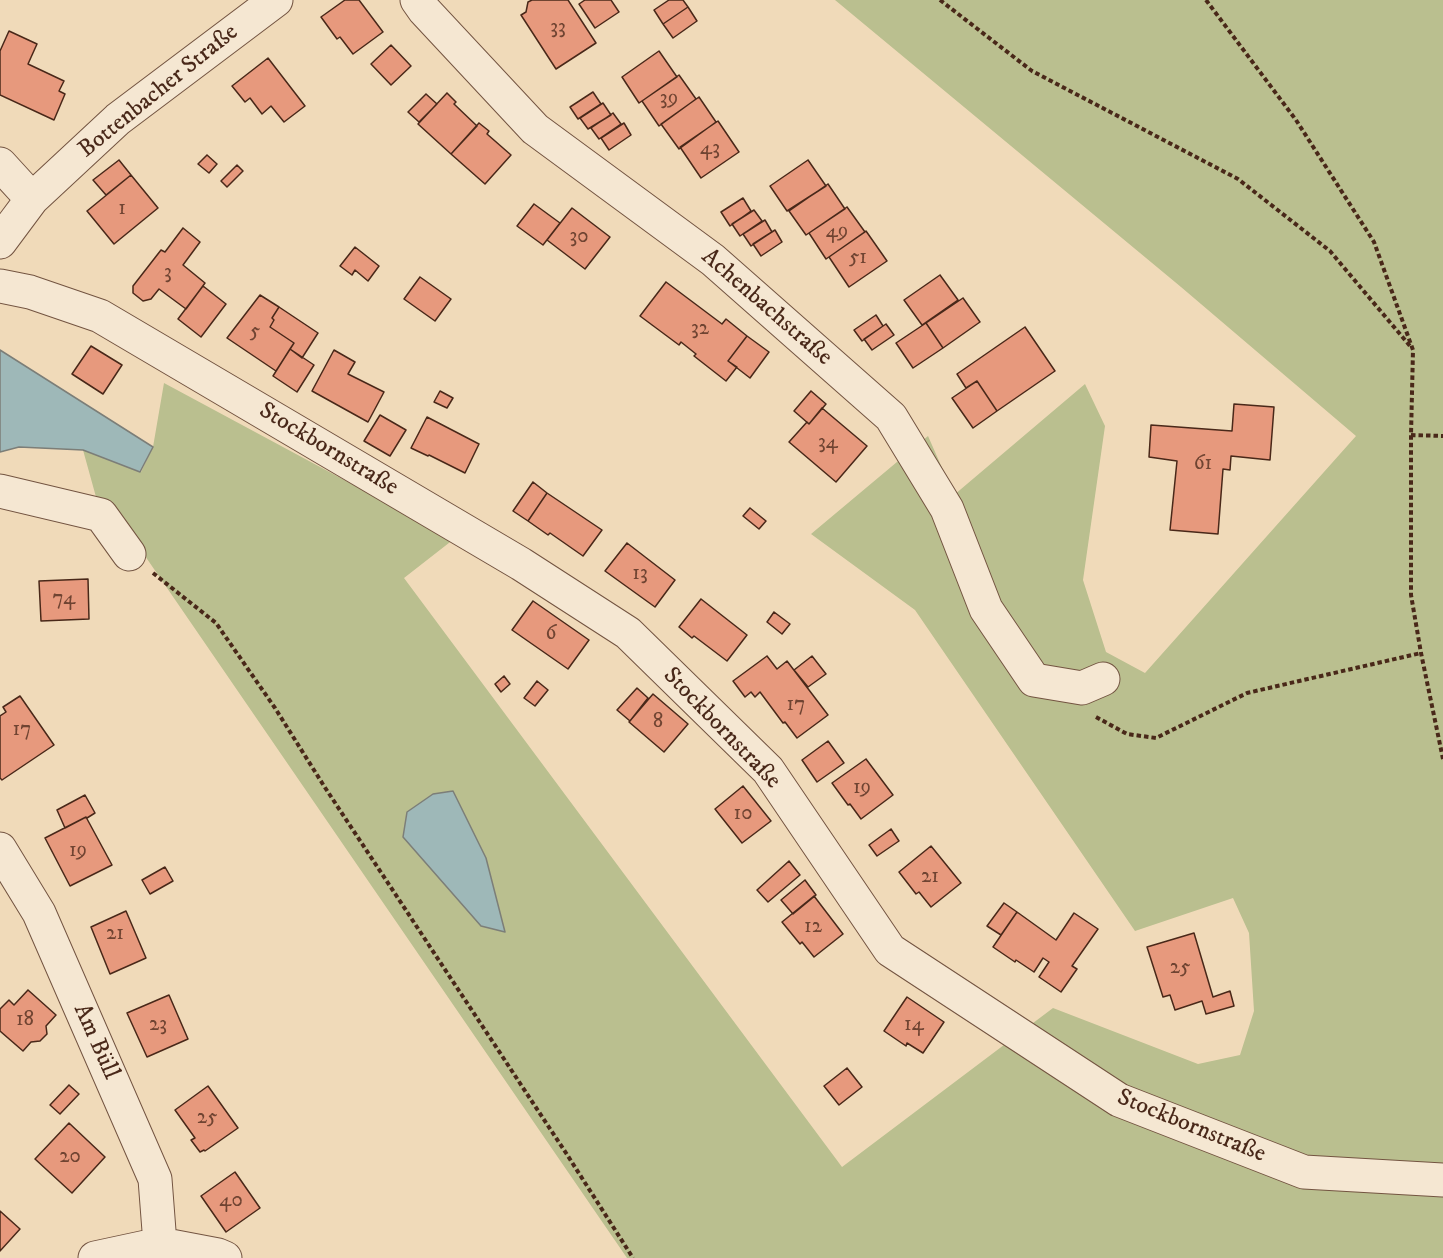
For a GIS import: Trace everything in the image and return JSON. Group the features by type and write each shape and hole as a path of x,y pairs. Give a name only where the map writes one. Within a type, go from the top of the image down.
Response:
{"street":[{"name":"Bottenbacher Straße","path":"0,242 32,198 118,119 276,0"},
{"name":"Achenbachstraße","path":"417,0 535,129 713,260 891,417 947,509 986,609 1034,680 1082,688 1103,679"},
{"path":"0,164 32,198"},
{"name":"Stockbornstraße","path":"0,286 30,292 100,316 521,564 628,633 768,770 890,950 1119,1100 1304,1172 1443,1180"},
{"path":"0,491 101,515 129,554"},
{"name":"Am Büll","path":"0,849 39,914 155,1179 160,1244"},
{"path":"94,1258 160,1244 225,1258"}],"path":[{"path":"940,0 1032,71 1238,179 1330,251 1413,350"},
{"path":"1206,0 1296,120 1374,242 1413,350 1411,596 1443,759"},
{"path":"1411,435 1443,436"},
{"path":"129,554 216,623 275,708 633,1258"},
{"path":"1096,716 1127,735 1156,738 1247,693 1421,653"}],"green space":[{"path":"835,0 1443,0 1443,1258 627,1258 143,553 101,515 83,450 141,472 153,447 164,383 454,539 404,578 842,1167 1053,1008 1198,1064 1240,1055 1254,1011 1249,933 1233,898 1135,931 915,610 811,534 928,436 954,495 1085,384 1105,426 1083,580 1106,652 1145,673 1356,436 1181,287"}],"water":[{"path":"0,350 153,447 140,472 83,450 19,447 0,452"},
{"path":"453,791 486,858 505,932 481,926 403,837 407,812 433,794"}],"building":[{"path":"345,0 359,0 383,32 353,54 340,37 337,39 321,17"},
{"path":"568,0 596,43 556,69 521,15 526,12 528,2"},
{"path":"585,0 611,0 619,12 595,28 579,4"},
{"path":"669,0 683,0 688,7 663,24 654,10"},
{"path":"688,7 697,21 673,38 663,24"},
{"path":"9,31 37,44 28,64 64,81 59,91 65,94 54,120 0,95 0,51"},
{"path":"391,45 411,66 391,85 371,64"},
{"path":"659,51 677,77 639,103 622,77"},
{"path":"268,58 305,106 284,122 271,106 262,114 250,98 245,102 232,86"},
{"path":"679,75 696,99 659,126 642,101"},
{"path":"593,92 601,104 578,119 570,107"},
{"path":"447,93 456,102 454,104 477,126 451,154 418,124"},
{"path":"426,94 437,104 419,122 408,112"},
{"path":"699,97 716,122 679,149 661,124"},
{"path":"603,103 611,115 588,129 580,118"},
{"path":"613,113 621,124 599,139 591,128"},
{"path":"718,121 739,152 701,178 680,147"},
{"path":"479,123 489,131 487,134 511,155 485,184 451,154"},
{"path":"624,123 631,135 609,150 601,138"},
{"path":"207,155 217,164 209,173 198,164"},
{"path":"119,160 131,175 106,195 93,180"},
{"path":"808,160 826,186 787,211 770,186"},
{"path":"237,165 243,171 227,187 221,181"},
{"path":"131,175 158,208 114,244 87,211"},
{"path":"828,184 845,209 806,235 789,211"},
{"path":"743,198 751,211 730,226 721,212"},
{"path":"534,204 560,223 543,245 517,226"},
{"path":"847,207 865,232 826,259 809,233"},
{"path":"572,208 610,237 585,269 547,240"},
{"path":"754,210 762,221 740,236 732,224"},
{"path":"765,220 772,232 751,246 743,234"},
{"path":"183,228 200,242 183,265 205,283 186,309 159,289 151,299 143,301 133,293 133,286 161,250 165,252"},
{"path":"775,230 782,242 761,256 753,244"},
{"path":"866,231 887,261 849,287 829,257"},
{"path":"355,247 379,266 368,281 355,270 352,275 340,266"},
{"path":"940,275 958,300 922,325 904,300"},
{"path":"420,277 451,299 435,321 404,299"},
{"path":"666,282 722,324 726,319 747,336 728,361 737,367 726,381 694,356 696,354 681,342 679,345 640,316"},
{"path":"203,286 226,304 201,337 178,319"},
{"path":"260,295 279,307 272,318 274,320 270,327 294,343 276,371 227,338"},
{"path":"963,298 980,322 943,348 926,323"},
{"path":"279,307 318,333 302,358 290,349 294,343 270,327 274,320 272,318"},
{"path":"876,315 883,326 862,341 854,330"},
{"path":"926,323 943,348 913,368 896,343"},
{"path":"886,324 894,335 872,350 864,339"},
{"path":"1025,327 1055,371 997,411 977,381 966,388 957,374"},
{"path":"747,336 769,352 750,378 728,361"},
{"path":"91,346 122,365 103,394 72,374"},
{"path":"290,349 314,365 297,392 273,376"},
{"path":"334,350 355,362 348,374 384,392 368,422 312,391"},
{"path":"977,381 997,411 973,428 952,398"},
{"path":"440,391 453,398 447,408 434,402"},
{"path":"811,391 826,404 809,424 794,411"},
{"path":"1234,404 1274,407 1270,460 1231,456 1230,470 1223,469 1218,534 1170,530 1177,461 1149,457 1151,425 1232,431"},
{"path":"822,408 867,446 836,482 789,442 807,422 809,424"},
{"path":"380,415 406,430 390,456 364,441"},
{"path":"427,417 479,444 465,473 411,448"},
{"path":"533,482 547,493 528,521 513,511"},
{"path":"547,493 602,530 583,556 528,521"},
{"path":"750,508 766,521 759,529 743,516"},
{"path":"627,543 675,580 655,607 605,571"},
{"path":"88,579 89,619 41,621 39,581"},
{"path":"701,599 747,635 727,661 679,627"},
{"path":"533,601 589,640 568,669 512,630"},
{"path":"774,612 790,624 782,634 767,622"},
{"path":"767,656 777,669 787,661 828,715 797,738 760,692 755,697 751,692 745,697 733,681"},
{"path":"812,656 826,674 808,687 794,670"},
{"path":"504,676 510,684 501,692 495,684"},
{"path":"537,681 548,690 535,706 524,698"},
{"path":"637,688 648,698 630,721 617,710"},
{"path":"653,694 688,724 664,752 629,722"},
{"path":"20,696 54,745 2,780 0,778 0,716 6,712 3,707"},
{"path":"828,741 844,763 817,782 802,760"},
{"path":"866,759 893,795 861,819 832,783"},
{"path":"743,786 771,821 742,843 715,809"},
{"path":"85,795 95,813 65,828 57,810"},
{"path":"86,817 112,865 70,886 45,838"},
{"path":"891,829 899,841 877,856 869,845"},
{"path":"931,846 961,883 931,907 919,892 916,894 899,872"},
{"path":"789,861 800,875 768,902 757,890"},
{"path":"165,867 173,881 150,894 142,880"},
{"path":"805,880 816,895 793,914 781,900"},
{"path":"814,896 843,934 814,957 782,922"},
{"path":"1004,903 1017,912 1001,935 987,926"},
{"path":"126,911 146,958 110,974 91,927"},
{"path":"1017,912 1056,940 1074,913 1098,929 1072,966 1077,969 1061,992 1039,977 1049,962 1043,958 1034,972 993,947"},
{"path":"1194,933 1213,997 1230,991 1234,1006 1206,1014 1202,1001 1175,1010 1170,995 1163,997 1147,947"},
{"path":"28,990 56,1015 46,1026 47,1034 40,1041 31,1042 23,1051 0,1031 0,1009 9,1000 14,1005"},
{"path":"169,995 188,1039 147,1057 127,1013"},
{"path":"907,997 944,1022 923,1053 907,1043 906,1046 884,1031"},
{"path":"847,1068 862,1087 839,1105 824,1086"},
{"path":"69,1085 79,1094 60,1114 50,1105"},
{"path":"208,1086 238,1128 205,1151 200,1152 191,1140 195,1138 175,1110"},
{"path":"69,1123 105,1157 72,1193 35,1159"},
{"path":"235,1172 260,1208 226,1232 201,1196"},
{"path":"0,1211 20,1229 0,1251"}]}
